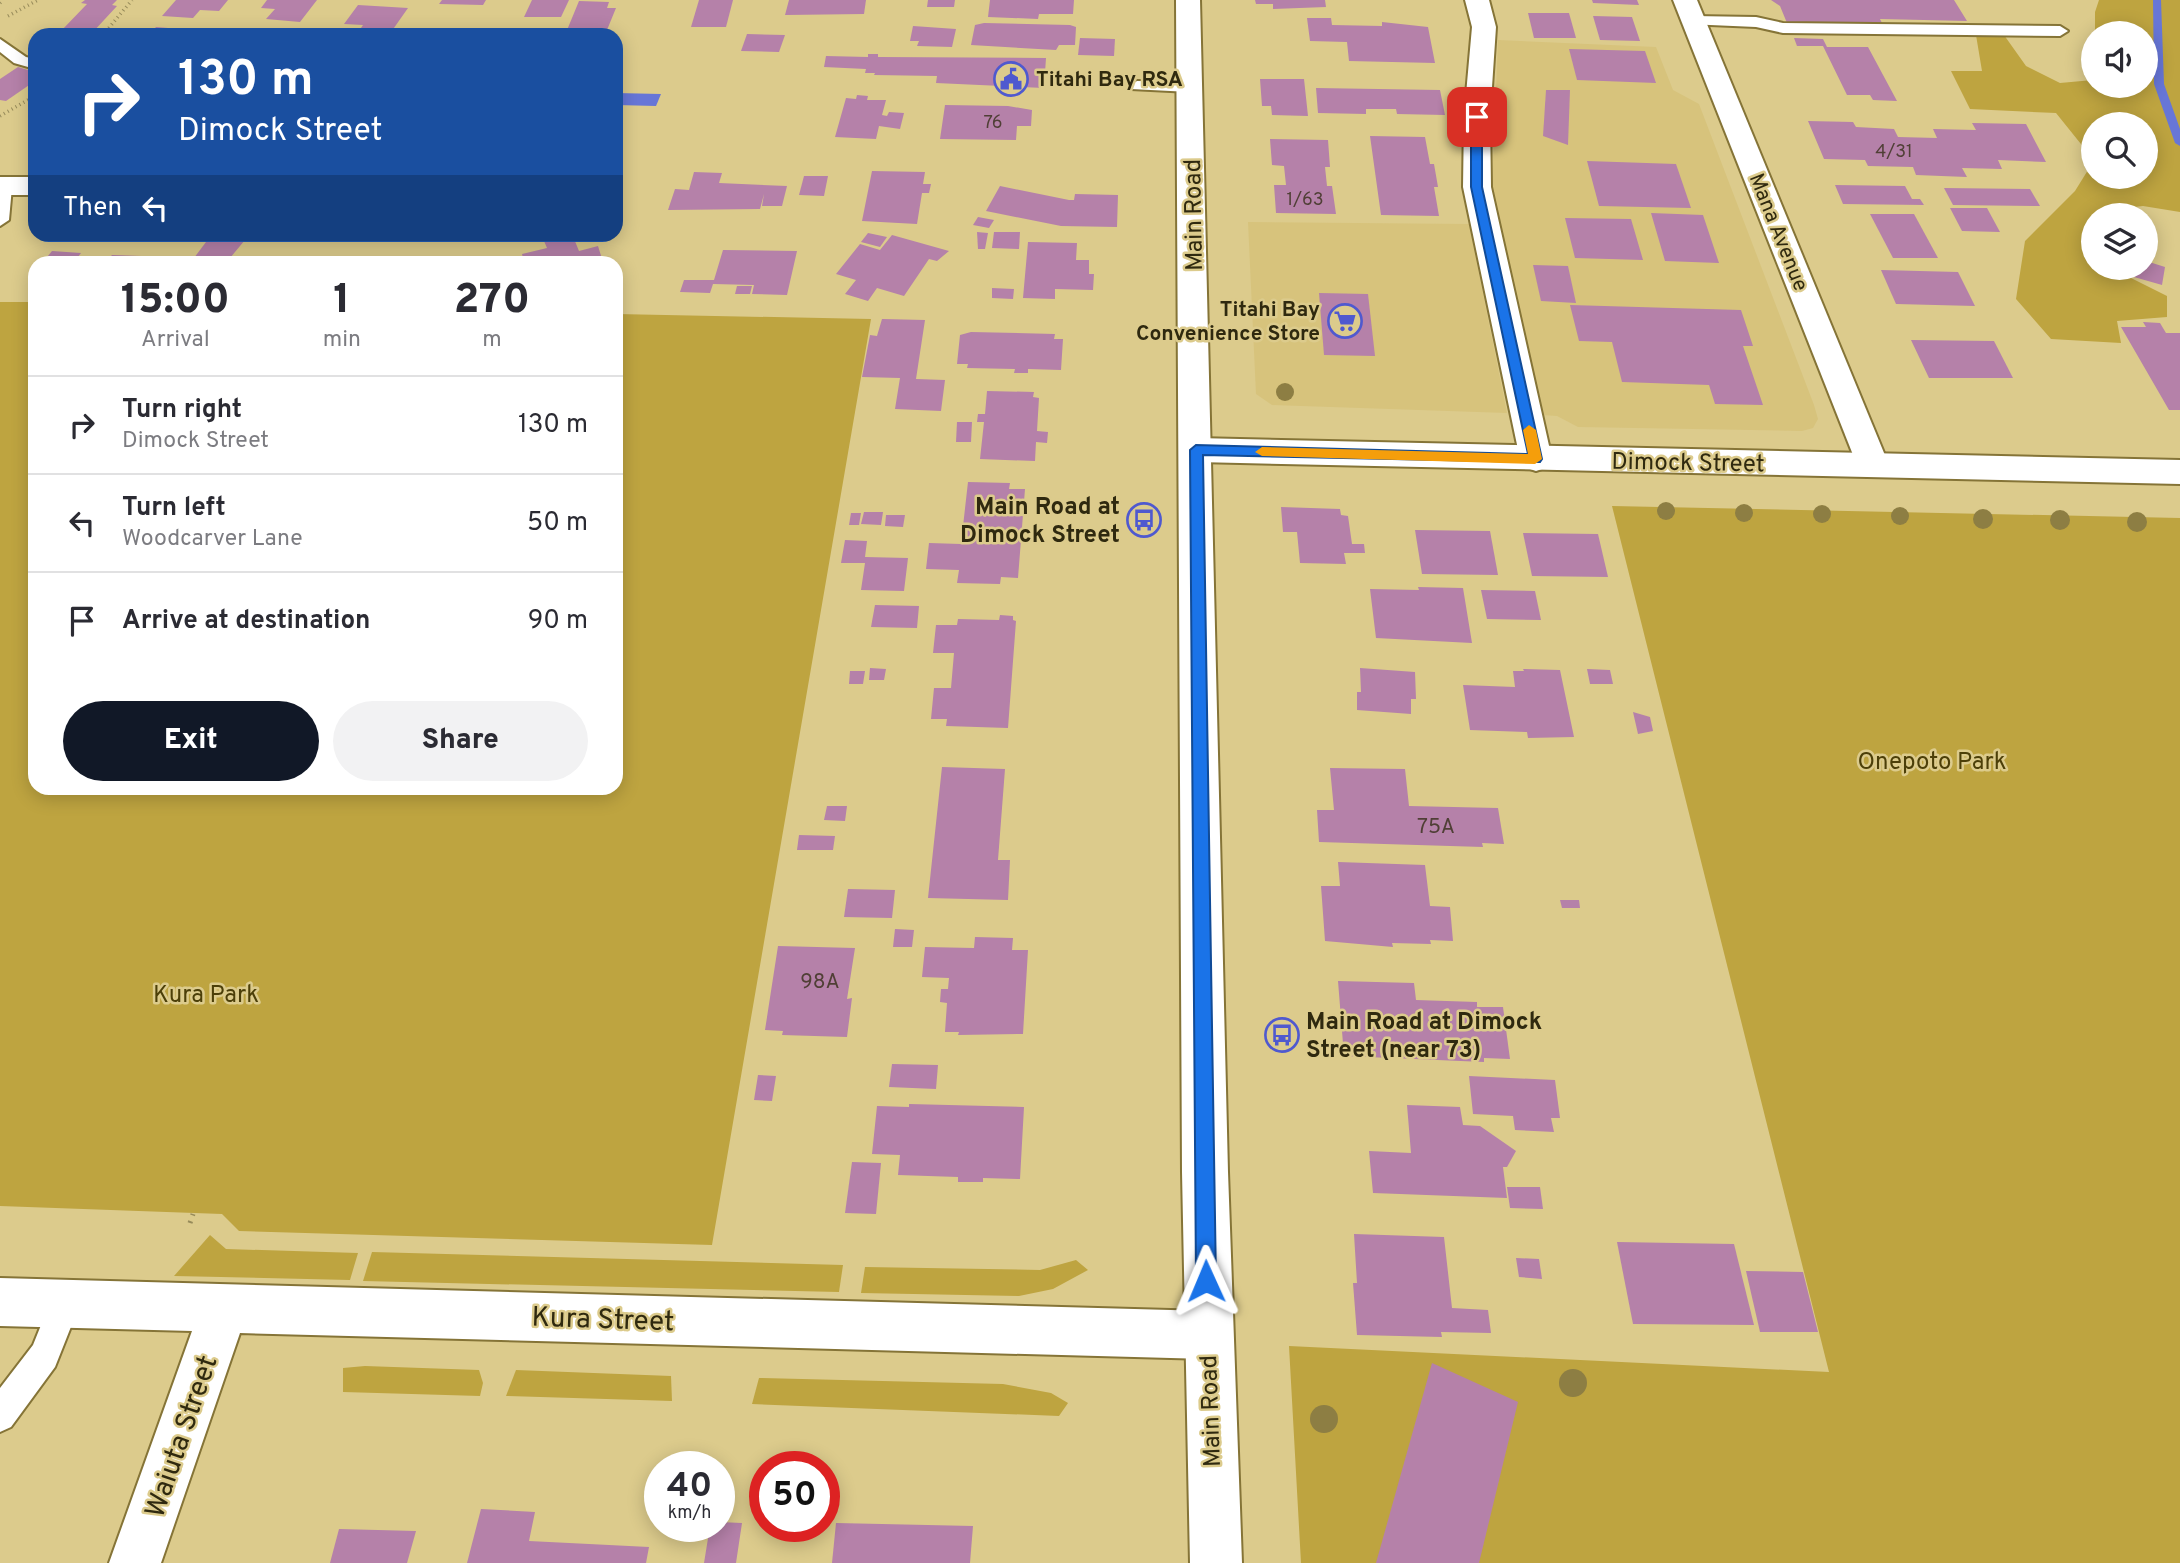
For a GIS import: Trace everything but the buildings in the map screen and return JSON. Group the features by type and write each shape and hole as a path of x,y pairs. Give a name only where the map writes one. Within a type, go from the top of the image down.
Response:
{"street":[{"name":"Main Road","path":"1188,0 1207,1335 1216,1563"},
{"path":"1477,0 1483,27 1477,117 1477,187 1535,459"},
{"name":"Mana Avenue","path":"1689,10 1874,465"},
{"path":"1,186 28,186"},
{"name":"Dimock Street","path":"1196,450 2180,472"},
{"name":"Kura Street","path":"0,1302 1207,1335"},
{"name":"Waiuta Street","path":"135,1563 224,1308"}],"lane":[{"path":"1689,10 1783,28 2060,31"},
{"path":"0,44 20,60 28,62"},
{"path":"1138,86 1190,87"},
{"path":"0,220 1,186"},
{"path":"0,1416 44,1356 65,1304"}],"path":[{"path":"0,20 38,0"},
{"path":"109,28 132,0"},
{"path":"0,116 28,100"},
{"path":"190,1223 193,1214"}],"shaded area":[{"path":"1498,40 1656,47 1673,90 1699,104 1814,405 1818,419 1813,428 1802,431 1578,427 1557,416 1542,415 1492,186"},
{"path":"1248,222 1469,224 1507,413 1272,405 1256,394"}],"green space":[{"path":"2099,0 2180,0 2180,212 2158,208 2158,203 2081,203 2081,280 2135,280 2167,296 2167,317 2117,321 2121,343 2051,339 2016,299 2025,241 2075,191 2081,181 2081,189 2158,189 2158,112 2081,112 2081,144 2056,113 1970,109 1951,71 1982,71 1976,35 2004,35 2026,66 2060,83 2081,81 2081,98 2158,98 2158,21 2095,21"},
{"name":"Kura Park","path":"0,302 28,302 28,795 623,795 623,314 871,319 712,1245 239,1231 222,1214 0,1206"},
{"name":"Onepoto Park","path":"1612,506 2180,518 2180,1563 1301,1563 1289,1346 1829,1372"},
{"path":"210,1235 226,1249 358,1253 350,1280 174,1276"},
{"path":"372,1252 843,1265 839,1292 363,1281"},
{"path":"1076,1260 1088,1270 1053,1289 1019,1296 861,1293 865,1267 1040,1270"},
{"path":"365,1366 479,1370 483,1383 480,1396 343,1392 343,1368"},
{"path":"516,1370 671,1376 672,1401 506,1396"},
{"path":"759,1378 1003,1384 1051,1393 1068,1403 1059,1416 752,1404"}],"water":[{"path":"623,93 661,94 656,106 623,105"}],"waterway":[{"path":"2157,0 2159,84 2180,143"}],"slow traffic":[{"path":"1262,452 1535,459 1529,430"}],"place":[{"name":"Titahi Bay RSA","path":"1011,79"},
{"name":"Titahi Bay Convenience Store","path":"1345,321"},
{"name":"Main Road at Dimock Street","path":"1144,520"},
{"name":"Main Road at Dimock Street (near 73)","path":"1282,1035"}],"route":[{"path":"1206,1281 1196,450 1535,459 1477,187 1477,117"}]}
